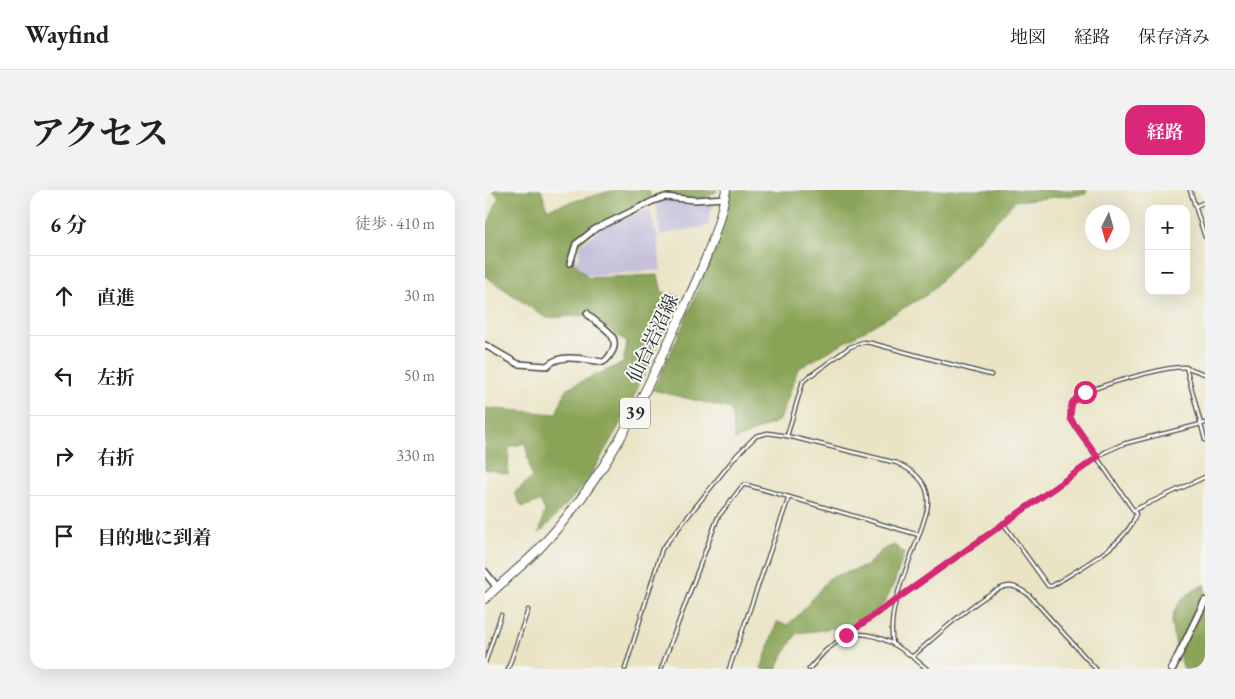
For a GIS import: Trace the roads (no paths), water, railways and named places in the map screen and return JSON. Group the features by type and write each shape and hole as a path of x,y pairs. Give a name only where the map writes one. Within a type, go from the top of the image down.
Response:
{"main road":[{"name":"仙台岩沼線","path":"485,598 537,551 557,528 597,477 625,434 694,286 714,234 725,194"}],"street":[{"path":"570,263 575,244 595,229 659,198 695,200 725,194"},
{"path":"485,345 518,364 547,366 551,362 563,358 590,359 603,362 612,352 614,338 611,333 587,313"},
{"path":"485,572 497,587"},
{"path":"1172,669 1205,601"}],"lane":[{"path":"1190,190 1197,206 1205,237"},
{"path":"1197,206 1205,202"},
{"path":"787,436 803,381 856,344 871,343 991,375"},
{"path":"1186,367 1203,423 1205,440"},
{"path":"1003,523 1044,582 1052,586 1123,537 1134,520 1134,510 1070,418 1070,408 1076,398 1085,392 1171,368 1186,367 1205,374"},
{"path":"809,669 825,651 846,635 1098,457 1123,444 1203,423"},
{"path":"625,669 657,559 667,542 749,442 763,433 787,436 897,463 911,469 924,483 929,500 897,600 891,624 893,644"},
{"path":"1134,510 1205,477"},
{"path":"661,669 719,517 743,485 919,535"},
{"path":"729,669 789,497"},
{"path":"913,656 980,601 1003,587 1009,586 1019,588 1029,595 1095,669"},
{"path":"509,669 528,610"},
{"path":"485,663 501,615"},
{"path":"846,635 864,634 893,644 913,656 927,669"}]}
